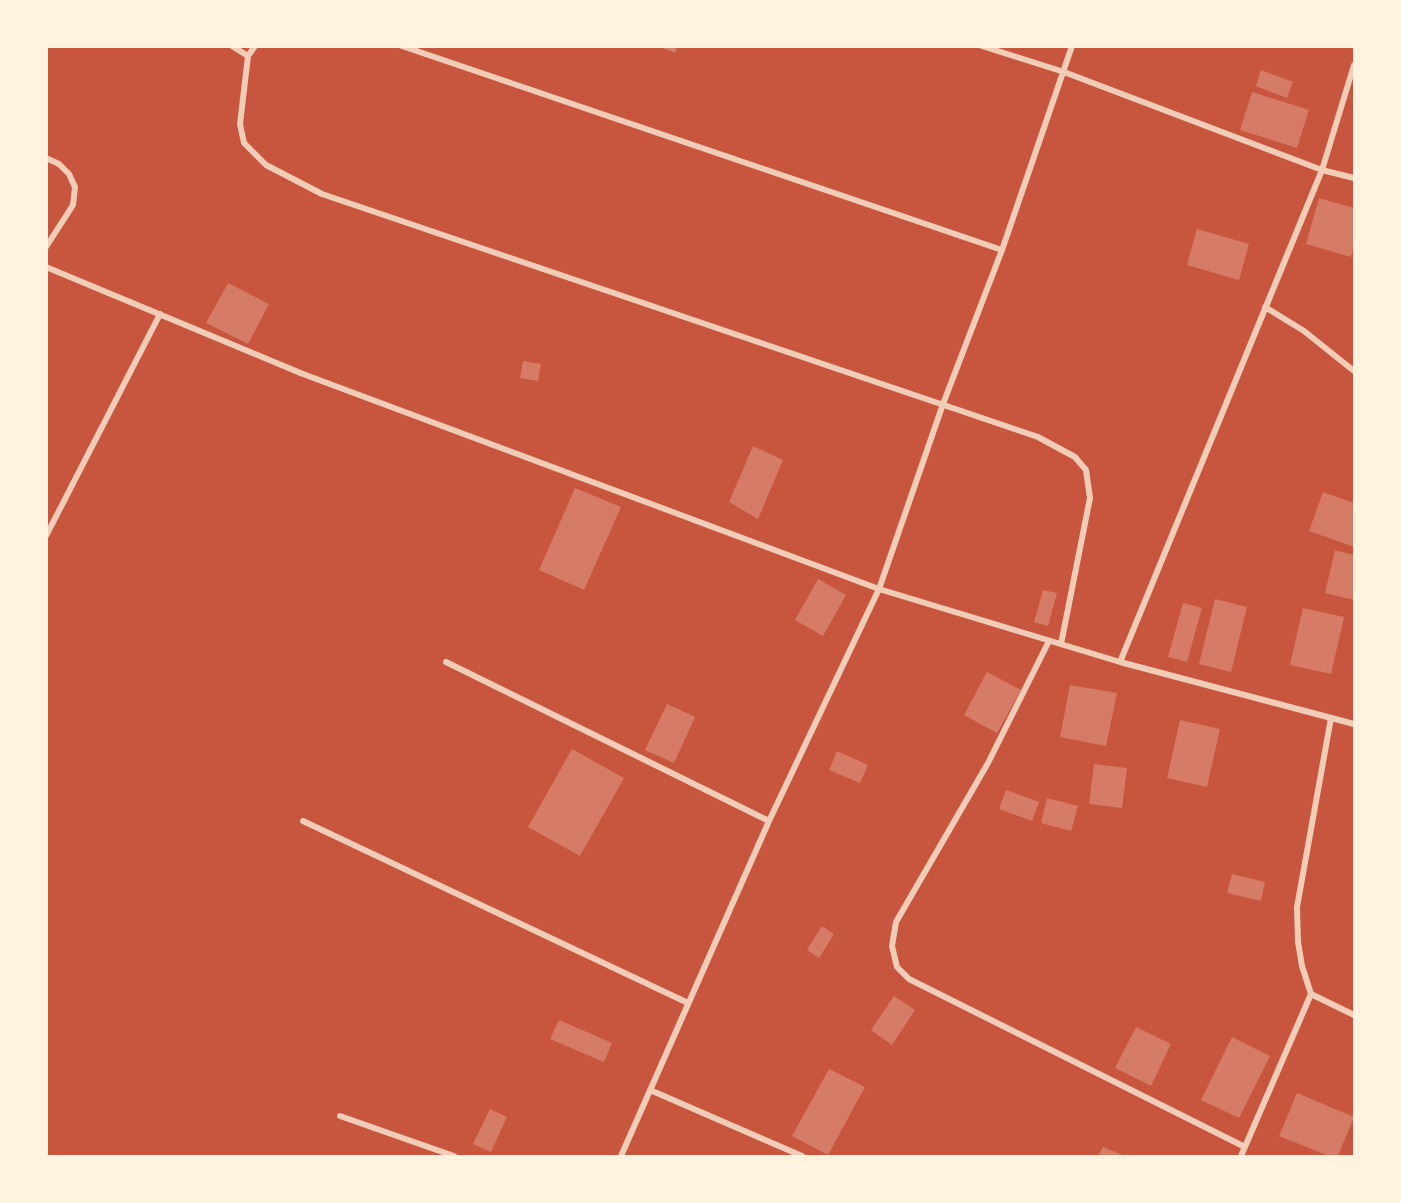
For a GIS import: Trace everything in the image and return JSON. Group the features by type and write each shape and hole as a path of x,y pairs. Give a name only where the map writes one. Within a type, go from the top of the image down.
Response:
{"street":[{"path":"231,46 248,56"},
{"path":"255,46 248,56 240,124 244,143 267,165 322,194 1038,437 1075,458 1086,470 1090,498 1061,644"},
{"path":"402,46 1002,250"},
{"path":"982,46 1064,72 1322,170 1354,178"},
{"path":"621,1156 769,821 879,589 943,404 1002,250 1072,46"},
{"path":"1120,662 1322,170 1354,65"},
{"path":"46,158 59,164 69,174 75,187 73,205 46,247"},
{"path":"46,267 303,374 879,589 1120,662 1354,724"},
{"path":"1265,307 1304,331 1354,371"},
{"path":"46,536 160,314"},
{"path":"1049,641 988,763 896,922 892,946 897,967 909,979 1245,1147"},
{"path":"446,662 769,821"},
{"path":"1241,1156 1311,994 1302,966 1298,942 1297,908 1331,718"},
{"path":"303,822 688,1003"},
{"path":"1311,994 1354,1015"},
{"path":"650,1090 802,1156"},
{"path":"340,1116 454,1156"}],"building":[{"path":"657,46 678,46 675,53"},
{"path":"1261,70 1293,82 1287,98 1256,86"},
{"path":"1252,92 1309,110 1297,148 1240,130"},
{"path":"1319,198 1354,208 1354,244 1351,257 1306,244"},
{"path":"1197,229 1249,244 1239,280 1187,265"},
{"path":"228,283 269,304 248,344 206,323"},
{"path":"523,361 541,364 538,381 520,378"},
{"path":"753,446 783,460 758,519 729,502"},
{"path":"575,488 621,507 584,590 539,570"},
{"path":"1323,492 1354,503 1354,547 1309,531"},
{"path":"1335,550 1354,555 1354,600 1325,593"},
{"path":"818,579 846,595 823,636 795,620"},
{"path":"1043,590 1057,593 1048,626 1034,622"},
{"path":"1215,599 1247,607 1231,672 1199,664"},
{"path":"1183,603 1202,608 1187,662 1168,657"},
{"path":"1303,608 1344,617 1331,674 1290,665"},
{"path":"987,672 1021,690 997,733 964,715"},
{"path":"1070,685 1117,693 1106,746 1060,737"},
{"path":"667,704 695,717 674,763 645,750"},
{"path":"1180,720 1220,729 1207,787 1167,778"},
{"path":"572,749 624,778 580,856 528,827"},
{"path":"837,751 868,765 860,783 829,770"},
{"path":"1094,764 1127,768 1122,808 1089,804"},
{"path":"1006,790 1039,802 1032,821 999,809"},
{"path":"1047,798 1078,806 1071,831 1041,823"},
{"path":"1232,874 1265,882 1261,901 1227,893"},
{"path":"822,926 834,934 819,958 807,950"},
{"path":"894,996 915,1010 892,1045 871,1030"},
{"path":"559,1020 612,1043 604,1062 550,1039"},
{"path":"1136,1027 1171,1044 1151,1086 1115,1068"},
{"path":"1232,1037 1270,1056 1239,1118 1201,1100"},
{"path":"829,1069 865,1087 828,1155 792,1136"},
{"path":"1297,1093 1354,1117 1338,1156 1329,1156 1279,1136"},
{"path":"490,1109 507,1117 491,1152 473,1144"},
{"path":"1103,1147 1125,1156 1098,1156"}]}
